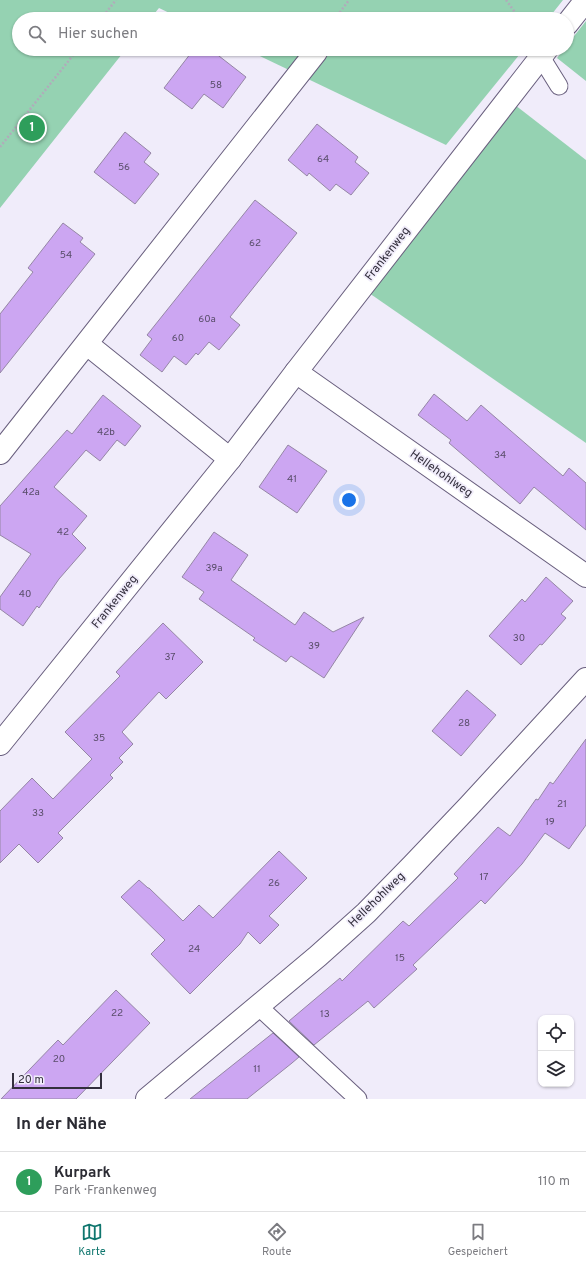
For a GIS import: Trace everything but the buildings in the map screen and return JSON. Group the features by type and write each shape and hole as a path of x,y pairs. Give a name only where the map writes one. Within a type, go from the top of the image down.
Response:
{"street":[{"path":"574,15 586,0"},
{"path":"0,453 313,56"},
{"name":"Frankenweg","path":"0,744 230,459 542,56"},
{"path":"87,344 230,459"},
{"name":"Hellehohlweg","path":"296,372 586,576"},
{"name":"Hellehohlweg","path":"147,1099 318,956 366,913 443,834 586,679"}],"lane":[{"path":"545,56 559,86"},
{"path":"258,1006 358,1099"}],"path":[{"path":"107,12 116,0"},
{"path":"340,12 349,0"},
{"path":"506,0 515,12"},
{"path":"0,147 72,56"}],"green space":[{"path":"0,0 563,0 554,12 167,12 159,8 156,12 12,12 12,56 120,56 0,208"},
{"path":"586,21 586,81 557,58 559,56 574,56 574,36"},
{"path":"260,56 518,56 446,145"},
{"path":"515,105 586,160 586,443 369,293"}],"place":[{"name":"Kurpark","path":"32,128"}]}
